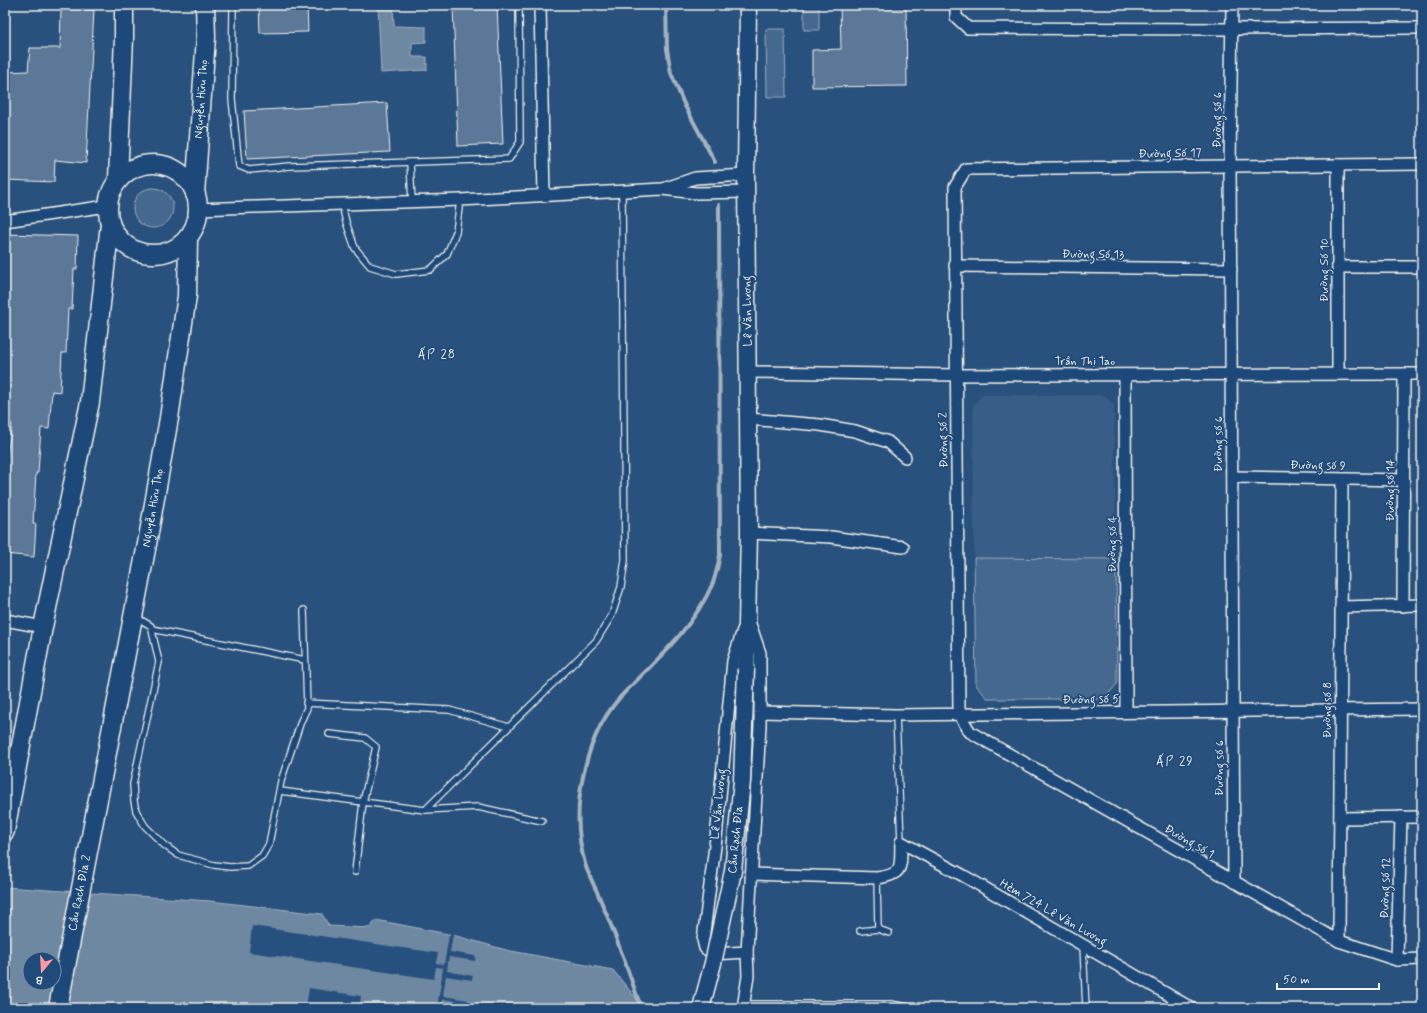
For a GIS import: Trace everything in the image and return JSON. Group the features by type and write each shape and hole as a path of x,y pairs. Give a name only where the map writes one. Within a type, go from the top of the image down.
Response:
{"main road":[{"path":"118,179 124,5"},
{"name":"Nguyễn Hữu Thọ","path":"196,201 206,37 205,5"},
{"name":"Lê Văn Lương","path":"746,669 749,533 749,372 746,192 748,5"},
{"path":"145,164 161,164 175,170 187,180 196,201 197,215 194,227 188,237 178,246 166,252 152,254 139,252 127,246 117,236 110,224 107,206 111,192 118,179 130,170 145,164"},
{"path":"5,831 43,627 90,402 110,224"},
{"name":"Nguyễn Hữu Thọ","path":"101,777 133,615 169,418 186,304 188,237"},
{"name":"Cầu Rạch Đỉa","path":"701,1008 715,955 733,871 742,781 746,669"},
{"name":"Cầu Rạch Đỉa 2","path":"58,1008 101,777"}],"street":[{"path":"540,5 544,196"},
{"path":"956,5 956,17 968,28 1422,28"},
{"name":"Đường số 6","path":"1232,5 1230,166 1234,882"},
{"name":"Đường Số 17","path":"966,169 1422,164"},
{"name":"Đường Số 10","path":"1338,165 1338,374"},
{"name":"Đường số 2","path":"959,714 955,187 966,169"},
{"path":"662,189 696,178 746,175"},
{"path":"196,201 342,205 662,189 696,193 746,192"},
{"path":"5,221 107,206"},
{"name":"Đường Số 13","path":"955,266 1231,269"},
{"path":"1338,267 1422,268"},
{"name":"Trần Thị Tao","path":"749,372 956,375 1422,374"},
{"name":"Đường số 14","path":"1403,606 1404,374"},
{"name":"Đường số 4","path":"1125,375 1126,712"},
{"path":"749,419 820,425 855,431 888,442 906,456"},
{"name":"Đường số 9","path":"1232,477 1404,480"},
{"name":"Đường số 8","path":"1339,941 1342,480"},
{"path":"749,533 831,537 903,547"},
{"path":"1341,607 1422,606"},
{"name":"Lê Văn Lương","path":"744,1006 748,976 747,952 751,874 760,746 760,653 747,616"},
{"name":"Lê Văn Lương","path":"747,616 733,661 717,831 703,940 705,948 713,954 747,952"},
{"path":"5,620 43,627"},
{"name":"Đường số 5","path":"760,712 896,715 1422,709"},
{"name":"Đường số 1","path":"959,714 970,732 1339,941 1396,960 1422,959"},
{"name":"Đường số 12","path":"1396,960 1401,817"},
{"path":"1340,818 1422,817"},
{"path":"751,874 877,878 889,876 897,872 900,868 901,842"},
{"name":"Hẻm 724 Lê Văn Lương","path":"901,842 964,876 1192,1008"}],"lane":[{"path":"232,5 232,99 239,166 249,170 290,166 509,159 520,142 519,5"},
{"path":"410,162 412,202"},
{"path":"425,810 596,641 612,615 620,587 625,560 622,192"},
{"path":"342,205 355,248 370,266 396,274 430,270 447,254 456,232 460,200"},
{"path":"133,615 151,626 159,662 133,784 136,811 144,826 178,855 214,865 230,867 248,866 262,856 269,844 282,781 301,721 307,708 304,610"},
{"path":"152,629 305,660"},
{"path":"306,703 449,710 509,727"},
{"path":"896,715 901,842"},
{"path":"328,734 365,738 376,747 363,802 355,872"},
{"path":"280,791 425,810 478,807 542,820"},
{"path":"877,878 878,929"},
{"path":"860,931 878,929 889,933"},
{"path":"1083,946 1086,1008"},
{"path":"744,1006 891,1004 914,1008"}],"shaded area":[{"path":"361,5 393,5 394,26 426,27 426,42 412,43 412,57 427,57 427,70 381,73 378,6"},
{"path":"804,5 819,5 819,30 804,30"},
{"path":"766,29 785,29 786,97 767,97"},
{"path":"157,188 164,191 170,197 173,208 172,216 164,225 157,228 149,228 142,225 134,216 133,204 136,197 145,189"},
{"path":"983,395 1104,395 1114,405 1116,559 974,558 973,405"},
{"path":"974,558 1116,559 1117,684 1104,699 988,699 976,685"},
{"path":"5,887 210,901 322,914 329,926 370,928 376,920 453,935 506,950 613,970 644,1008 5,1008"}],"pier":[{"path":"252,926 438,953 436,963 444,964 449,935 453,935 450,952 476,956 475,961 449,957 447,971 473,976 472,980 446,976 443,996 468,1000 468,1003 443,999 441,1008 437,1008 443,968 436,967 434,979 249,952"},
{"path":"309,988 361,996 360,1004 390,1008 306,1007"}],"building":[{"path":"259,5 307,5 308,32 260,33"},
{"path":"453,5 497,5 503,144 458,146"},
{"path":"840,5 906,5 907,86 812,87 812,50 841,49"},
{"path":"61,9 94,10 86,163 55,160 54,182 5,180 5,72 28,71 30,48 60,48"},
{"path":"387,103 390,152 247,159 244,111"},
{"path":"5,234 78,236 77,269 74,269 72,309 68,309 66,353 62,353 60,392 52,391 49,429 41,428 38,473 36,473 33,524 36,524 34,557 5,554 5,524 7,509 5,509 5,467 12,424 5,423"}],"waterway":[{"path":"666,5 667,49 671,73 684,104 715,162"},
{"path":"639,1008 639,1002 618,942 586,867 581,845 579,821 580,797 590,749 600,727 612,707 686,628 704,600 712,585 717,570 720,555 719,205"}],"district":[{"name":"ẤP 28","path":"437,354"},
{"name":"ẤP 29","path":"1175,761"}]}
